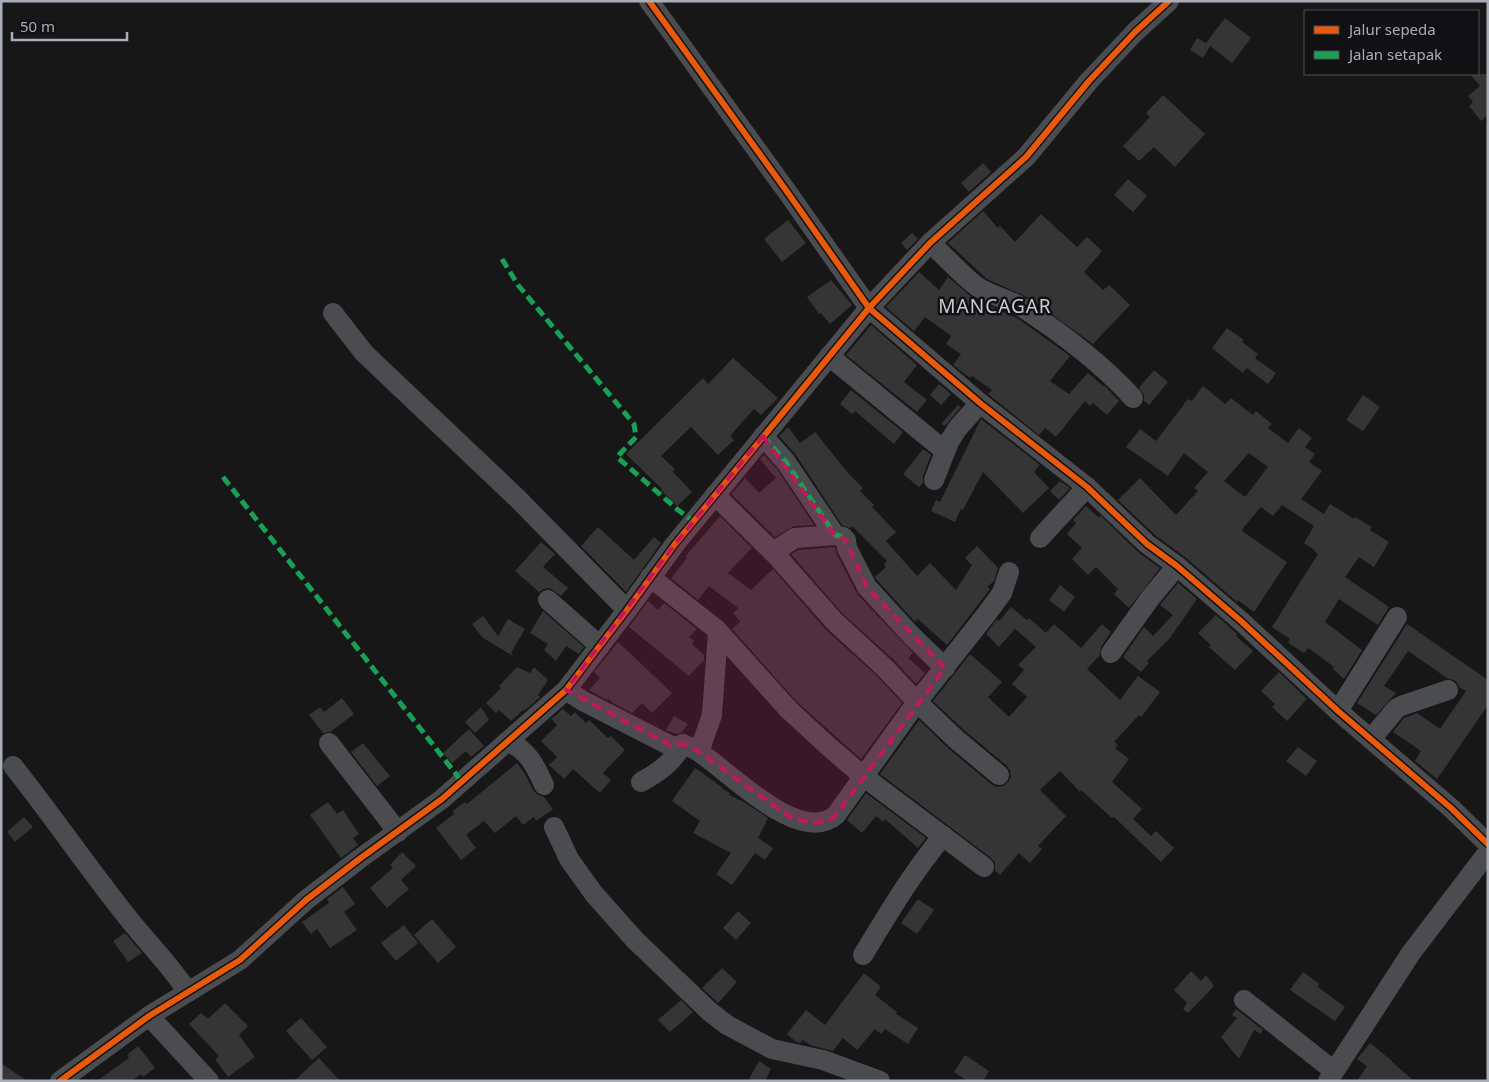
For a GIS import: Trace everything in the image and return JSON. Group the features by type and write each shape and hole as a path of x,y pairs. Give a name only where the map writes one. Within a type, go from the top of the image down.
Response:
{"street":[{"path":"649,1 869,308 980,403 1087,487 1147,544 1177,566 1242,622 1338,711 1451,808 1488,844"},
{"path":"60,1081 149,1016 240,960 306,900 442,799 566,690 650,577 715,495 869,308 930,242 1021,162 1089,81 1135,32 1169,1"},
{"path":"930,242 975,285 1021,307 1061,334 1102,368 1132,398"},
{"path":"333,313 364,353 516,498 627,610"},
{"path":"829,356 940,446"},
{"path":"934,480 940,446 980,403"},
{"path":"763,436 786,462 843,542 867,587 911,635 945,668"},
{"path":"1040,538 1087,487"},
{"path":"715,495 777,556 834,621 885,668 957,740 999,775"},
{"path":"777,556 795,538 843,542"},
{"path":"1111,653 1150,597 1177,566"},
{"path":"566,690 583,701 671,746 691,748 742,786 791,818 813,823 829,821 836,815 917,702 1002,593 1009,572"},
{"path":"650,577 713,627 789,710 828,746 863,776 984,867"},
{"path":"548,600 600,646"},
{"path":"1338,711 1397,617"},
{"path":"641,782 661,771 691,748 712,715 713,627"},
{"path":"1371,739 1396,709 1448,690"},
{"path":"507,742 520,748 527,755 544,784"},
{"path":"329,743 398,832"},
{"path":"13,766 48,809 127,917 179,978 188,992"},
{"path":"554,827 569,859 594,894 635,940 709,1011 727,1025 772,1049 823,1060 880,1081"},
{"path":"863,955 906,884 922,860 942,836"},
{"path":"1244,1000 1331,1076 1411,953 1488,852"},
{"path":"149,1016 208,1081"}],"highlighted area":[{"path":"763,436 835,535 846,540 867,587 945,668 836,815 829,821 813,823 791,818 696,750 683,744 671,746 566,690 675,544"}],"building":[{"path":"1225,18 1251,38 1232,63 1210,46 1203,58 1190,50 1197,38 1206,43"},
{"path":"1488,74 1488,115 1481,121 1469,106 1473,102 1468,96 1480,86 1471,75"},
{"path":"1163,95 1205,134 1175,167 1154,147 1139,161 1123,146 1150,117 1146,113"},
{"path":"983,163 991,172 969,192 961,183"},
{"path":"1128,179 1147,196 1133,212 1114,195"},
{"path":"983,211 998,228 1000,226 1015,242 1041,214 1077,247 1087,237 1102,251 1084,272 1103,290 1109,285 1130,305 1093,344 1029,298 987,279 948,243"},
{"path":"788,220 806,243 782,262 764,239"},
{"path":"912,233 918,239 907,250 901,243"},
{"path":"919,272 939,290 948,277 974,299 1017,318 1070,356 1050,381 1069,394 1088,373 1105,386 1119,401 1107,415 1093,403 1090,406 1085,401 1056,437 1045,428 1039,435 988,394 992,390 972,376 970,378 953,365 961,354 946,344 951,336 925,317 914,331 886,307"},
{"path":"831,280 852,305 830,324 821,313 819,314 807,297"},
{"path":"871,325 917,365 904,382 927,400 917,412 846,355"},
{"path":"1227,328 1244,340 1242,342 1258,354 1255,358 1276,373 1268,384 1247,368 1243,373 1212,348"},
{"path":"733,358 778,398 761,415 754,409 730,436 734,440 718,455 691,427 661,456 675,469 673,472 692,492 677,506 626,454 703,378 708,384"},
{"path":"1154,370 1168,382 1149,405 1144,401 1144,395 1139,388"},
{"path":"939,384 951,394 941,405 930,395"},
{"path":"1203,386 1225,404 1231,398 1253,415 1256,411 1272,424 1268,428 1288,443 1299,428 1312,438 1305,447 1315,454 1309,462 1322,471 1301,499 1324,514 1330,504 1354,519 1355,517 1372,527 1370,530 1389,542 1374,567 1359,557 1345,577 1389,607 1378,625 1339,599 1325,622 1362,650 1344,679 1333,669 1334,667 1308,648 1304,653 1288,643 1290,639 1272,627 1318,554 1304,543 1314,526 1282,505 1273,516 1261,507 1243,528 1242,531 1287,562 1254,612 1238,600 1237,602 1185,557 1155,535 1118,500 1140,478 1176,515 1198,491 1194,488 1208,472 1184,453 1168,476 1126,447 1140,429 1156,441 1188,399 1192,401","holes":["1249,453 1268,467 1245,497 1224,481"]},
{"path":"851,390 903,432 894,444 855,411 852,414 840,404"},
{"path":"1363,395 1380,407 1363,431 1346,420"},
{"path":"958,405 961,407 945,426 941,424"},
{"path":"981,419 1040,465 1034,472 1049,488 1023,513 983,472 955,522 931,511 936,500 940,502"},
{"path":"788,427 800,443 815,432 848,473 863,488 860,491 874,505 872,507 896,532 886,541 917,576 930,563 956,590 972,565 965,558 977,546 998,568 994,581 987,587 990,589 947,645 918,619 915,622 877,580 875,577 886,567 884,564 887,561 852,526 850,528 842,525 796,455 779,436"},
{"path":"923,449 931,455 923,476 923,483 919,487 903,474"},
{"path":"764,455 777,469 814,525 794,526 775,537 731,494 745,478 759,493 776,478 760,459"},
{"path":"1060,481 1070,488 1059,500 1050,491"},
{"path":"1086,506 1099,518 1101,516 1139,553 1160,568 1129,608 1114,594 1118,589 1096,567 1088,575 1072,559 1082,548 1067,534 1076,523 1073,520"},
{"path":"720,516 752,548 728,573 751,590 773,569 825,629 877,676 902,703 861,759 797,702 732,629 740,622 733,613 738,608 709,586 698,600 671,578 687,558 685,557"},
{"path":"598,527 634,560 654,537 661,543 626,592 581,546"},
{"path":"541,542 555,554 543,567 568,588 561,596 550,588 539,592 515,571"},
{"path":"835,547 836,553 858,595 913,653 908,658 925,673 916,684 893,659 842,613 791,554 799,550"},
{"path":"1178,583 1197,599 1170,638 1147,661 1149,663 1141,672 1123,657 1144,627 1153,636 1173,615 1160,605"},
{"path":"1060,585 1075,597 1064,612 1049,600"},
{"path":"648,601 658,610 664,603 697,629 689,637 694,640 692,644 704,655 704,660 689,676 629,627"},
{"path":"1011,607 1027,620 1029,618 1046,633 1054,624 1081,648 1102,624 1111,632 1101,647 1100,655 1087,669 1120,700 1138,676 1160,692 1141,717 1139,715 1114,742 1118,745 1115,748 1129,759 1112,782 1142,809 1133,819 1151,836 1156,831 1174,848 1161,862 1114,817 1112,818 1081,790 1080,792 1060,771 1040,790 1066,816 1038,846 1042,849 1030,863 1019,853 1000,875 995,871 995,863 991,858 880,774 919,720 949,749 991,784 997,787 1003,786 1008,782 1011,777 1007,766 933,701 970,654 1002,682 988,697 1009,717 1027,697 1012,684 1024,670 1018,665 1036,647 1015,629 999,647 986,634 997,619 999,621"},
{"path":"543,611 584,647 579,654 566,646 556,661 544,650 548,644 530,633"},
{"path":"1216,615 1253,651 1235,670 1209,647 1211,645 1198,633"},
{"path":"483,616 498,636 508,619 525,629 511,653 513,656 483,638 472,624"},
{"path":"1407,624 1488,680 1488,705 1437,779 1415,761 1421,751 1393,732 1404,718 1417,713 1440,729 1466,691 1459,687 1456,681 1447,678 1408,651 1384,686 1396,693 1376,715 1357,703"},
{"path":"618,642 672,693 652,713 642,703 632,713 613,703 608,698 607,700 589,690 600,678 594,672"},
{"path":"517,667 530,673 534,667 548,680 538,695 540,697 511,721 499,710 496,713 486,703 501,688 499,686"},
{"path":"1279,672 1307,699 1287,721 1272,707 1275,704 1261,691"},
{"path":"342,698 354,714 330,732 323,733 309,715 320,707 324,712"},
{"path":"481,707 489,720 475,733 465,722"},
{"path":"563,709 571,716 575,712 586,723 589,720 608,738 611,736 625,750 603,773 611,780 600,793 573,769 564,779 549,765 557,757 541,741 557,725 551,719"},
{"path":"674,716 688,724 682,732 677,734 666,730"},
{"path":"469,729 484,746 471,757 466,751 452,763 443,753"},
{"path":"363,743 390,776 377,786 351,752"},
{"path":"1298,747 1317,761 1306,776 1286,761"},
{"path":"517,763 533,790 538,795 544,797 553,809 536,821 534,817 523,825 516,816 495,833 484,821 466,835 476,848 461,860 436,828 454,814 453,811 465,802 467,804"},
{"path":"695,768 730,793 729,795 744,802 768,818 758,838 773,848 765,860 755,853 732,885 716,874 731,853 693,833 700,821 672,801"},
{"path":"866,793 926,838 918,848 885,819 883,822 876,816 862,833 847,820"},
{"path":"328,802 337,814 343,810 359,834 353,838 358,845 341,858 310,815"},
{"path":"24,817 33,827 15,842 7,832"},
{"path":"402,852 416,866 401,880 409,889 387,908 370,888 393,868 390,865"},
{"path":"343,887 355,904 344,912 357,930 330,948 317,929 311,934 302,922 329,903 327,899"},
{"path":"918,899 934,910 917,934 901,923"},
{"path":"738,911 751,923 736,940 723,928"},
{"path":"432,919 456,947 438,963 414,935"},
{"path":"404,925 418,943 396,961 381,943"},
{"path":"125,933 142,953 128,962 113,941"},
{"path":"722,968 737,982 718,1003 702,988"},
{"path":"1191,971 1201,981 1206,975 1214,986 1188,1013 1183,1009 1187,1003 1174,990"},
{"path":"1303,972 1319,984 1318,987 1345,1007 1335,1021 1290,990"},
{"path":"864,973 881,987 875,995 897,1012 896,1014 918,1028 908,1044 885,1029 881,1034 875,1029 857,1050 843,1038 833,1051 810,1045 803,1040 800,1043 796,1042 787,1034 806,1010 825,1025"},
{"path":"681,1000 693,1012 670,1032 658,1020"},
{"path":"225,1003 248,1026 239,1035 255,1057 228,1077 215,1059 219,1056 189,1024 201,1013 208,1019"},
{"path":"1236,1009 1263,1030 1260,1034 1254,1030 1239,1059 1221,1037 1237,1018 1232,1015"},
{"path":"301,1018 327,1047 312,1060 286,1031"},
{"path":"1370,1043 1414,1081 1357,1081 1367,1066 1357,1059"},
{"path":"138,1046 155,1068 143,1077 141,1074 132,1081 97,1081 129,1058 127,1055"},
{"path":"965,1055 989,1071 983,1081 967,1081 954,1072"},
{"path":"319,1058 340,1081 294,1081"},
{"path":"759,1061 771,1069 765,1081 748,1081"},
{"path":"1,1063 27,1081 1,1081"}],"marked path":[{"path":"502,259 518,285 634,424 636,437 617,457 693,521"},
{"path":"763,436 786,462 835,535 843,537 846,542"},
{"path":"223,477 463,783"}],"cycle path":[{"path":"649,1 869,308 980,403 1087,487 1147,544 1177,566 1242,622 1338,711 1451,808 1488,844"},
{"path":"60,1081 149,1016 240,960 306,900 442,799 566,690 675,544 869,308 930,243 1026,157 1089,81 1135,32 1169,1"}],"district":[{"name":"MANCAGAR","path":"995,306"}]}
